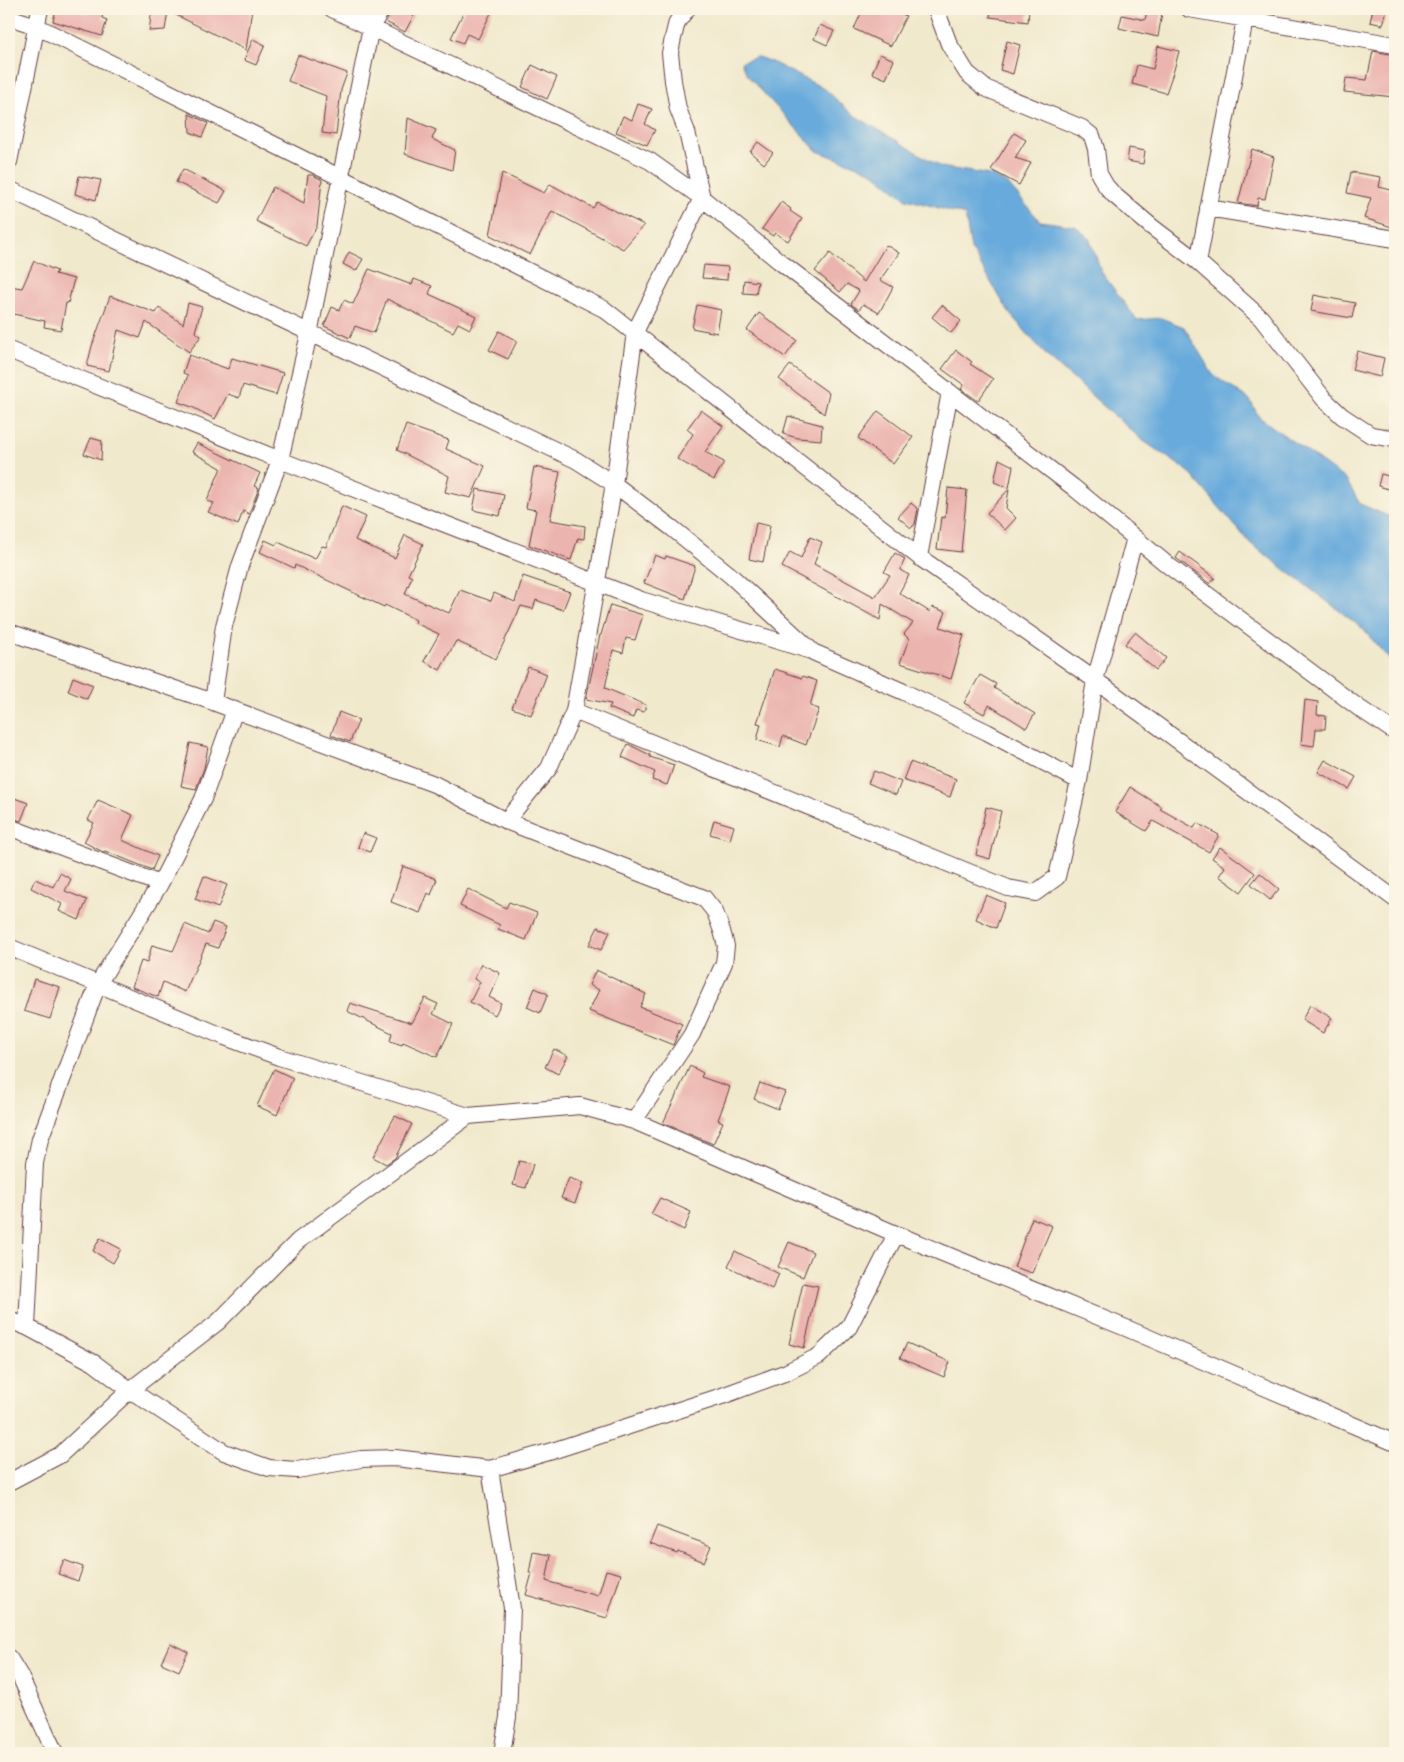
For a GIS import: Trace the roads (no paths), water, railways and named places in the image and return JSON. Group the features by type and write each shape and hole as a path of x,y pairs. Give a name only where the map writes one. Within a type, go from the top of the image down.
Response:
{"street":[{"path":"9,162 40,9"},
{"path":"332,9 650,161 702,198 779,261 1073,487 1169,566 1359,708 1395,732"},
{"path":"213,702 224,626 240,566 280,460 309,334 371,27 382,9"},
{"path":"506,822 549,768 574,711 614,484 634,332 702,198 687,132 678,109 670,53 677,22 688,9"},
{"path":"936,9 949,44 967,73 985,88 1082,128 1092,136 1096,149 1099,174 1106,186 1152,227 1198,262 1261,318 1324,399 1342,416 1371,435 1395,439"},
{"path":"1189,9 1246,14 1395,45"},
{"path":"1198,262 1246,14"},
{"path":"9,17 36,26 604,309 919,557 1095,680 1395,899"},
{"path":"9,189 576,460 614,484 730,575 813,652"},
{"path":"1208,208 1395,239"},
{"path":"9,350 280,460 641,600 813,652 987,732 1079,781"},
{"path":"919,557 950,392"},
{"path":"574,711 1008,888 1035,893 1057,877 1079,781 1095,680 1135,538"},
{"path":"9,632 213,702 434,784 506,822 704,898 715,912 726,946 724,963 692,1034 634,1120"},
{"path":"27,1327 35,1164 40,1139 98,984 160,884 203,799 235,710"},
{"path":"9,826 160,884"},
{"path":"9,946 225,1037 279,1057 468,1116 580,1106 634,1120 896,1234 1126,1328 1395,1443"},
{"path":"9,1482 60,1455 130,1390 218,1322 298,1241 468,1116"},
{"path":"9,1320 27,1327 94,1363 130,1390 224,1452 269,1468 297,1470 361,1459 395,1458 490,1469 722,1396 787,1372 819,1356 849,1327 896,1234"},
{"path":"490,1469 512,1608 508,1717 502,1753"},
{"path":"9,1658 20,1676 55,1753"}],"water":[{"path":"758,57 825,89 852,114 941,167 990,175 1007,183 1040,221 1075,226 1089,238 1102,273 1137,320 1161,318 1184,327 1213,375 1250,400 1259,417 1346,480 1360,504 1395,519 1395,666 1362,628 1250,543 1188,471 1142,440 1047,356 1010,314 971,249 965,215 906,199 871,171 817,151 748,76 741,62"}]}
